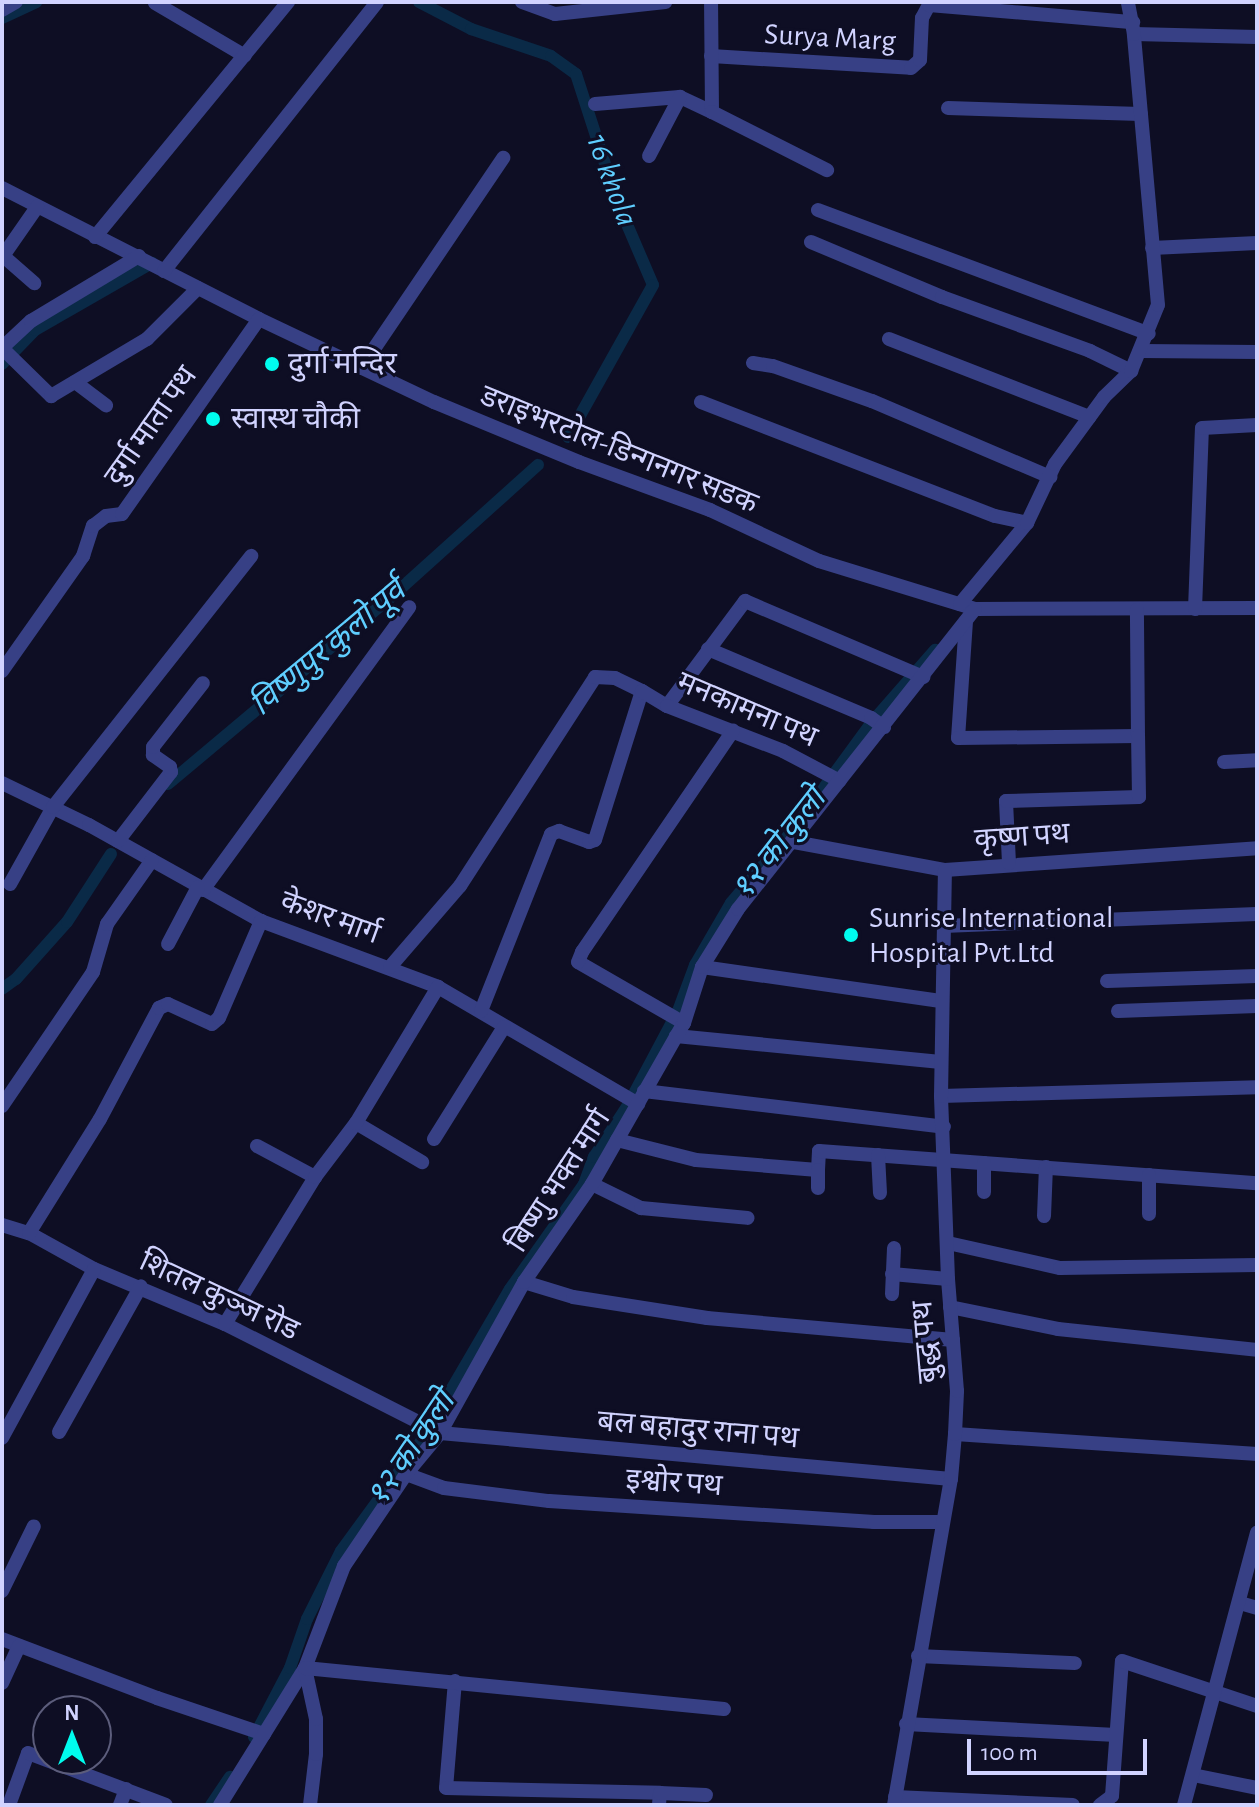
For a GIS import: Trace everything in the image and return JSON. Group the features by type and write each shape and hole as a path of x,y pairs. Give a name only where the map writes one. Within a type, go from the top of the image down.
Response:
{"street":[{"path":"2,10 16,2"},
{"path":"95,237 288,2"},
{"path":"164,271 377,2"},
{"path":"522,2 555,14 602,5 665,2"},
{"path":"711,2 712,112"},
{"path":"960,604 1027,523 1055,464 1089,417 1131,371 1149,334 1158,305 1134,28 1128,2"},
{"path":"155,3 245,56"},
{"name":"Surya Marg","path":"711,56 911,68 920,60 922,18 929,5 1134,28 1257,37"},
{"path":"649,156 680,97"},
{"path":"595,104 680,97 827,170"},
{"path":"948,108 1141,114"},
{"path":"361,368 503,158"},
{"name":"डराइभरटोल-डिन्गनगर सडक","path":"2,188 259,319 502,431 710,510 819,561 960,604 971,614 1062,607 1137,610 1257,608"},
{"path":"34,283 2,256 37,207"},
{"path":"818,210 1149,334"},
{"path":"811,242 942,297 1090,351 1131,371"},
{"path":"1152,248 1257,243"},
{"path":"139,256 31,321 6,353 51,396 147,339 198,288"},
{"name":"दुर्गा माता पथ","path":"2,671 83,556 93,526 106,516 122,514 259,319"},
{"path":"889,339 1089,417"},
{"path":"1141,351 1257,352"},
{"path":"753,363 773,366 872,401 1050,477"},
{"path":"75,382 106,405"},
{"path":"701,402 995,516 1027,523"},
{"path":"1195,609 1202,428 1257,425"},
{"path":"10,884 53,807 251,556"},
{"path":"667,706 745,601 917,674"},
{"path":"168,944 200,889 409,607"},
{"path":"1009,863 1006,801 1139,797 1137,610"},
{"path":"971,614 958,738 1138,736"},
{"name":"बिष्णु भक्त मार्ग","path":"220,1805 259,1733 305,1668 344,1566 406,1474 440,1433 524,1282 592,1184 636,1098 681,1027 702,967 765,870 794,842 834,778 917,674 971,614"},
{"path":"708,649 878,723"},
{"path":"390,967 460,886 595,677 615,678 642,691"},
{"path":"118,841 171,772 170,767 153,755 153,747 203,683"},
{"name":"मनकामना पथ","path":"481,1011 551,834 559,831 589,842 595,840 642,691 667,706 733,731 834,778"},
{"path":"733,731 578,962 652,1005 681,1027 941,1062"},
{"path":"1224,762 1257,760"},
{"name":"केशर मार्ग","path":"2,783 118,841 261,921 438,987 504,1027 636,1098"},
{"name":"कृष्ण पथ","path":"794,842 945,870 1009,863 1257,848"},
{"path":"2,1106 93,972 107,924 152,860"},
{"name":"बुद्ध पथ","path":"895,1801 941,1522 951,1479 955,1434 957,1391 948,1279 941,1096 945,870"},
{"path":"943,926 1257,914"},
{"path":"29,1233 100,1119 159,1008 168,1004 212,1024 219,1018 261,921"},
{"path":"702,967 941,1001"},
{"path":"1107,981 1257,976"},
{"path":"225,1324 315,1177 356,1123 438,987"},
{"path":"1118,1011 1257,1006"},
{"path":"434,1139 504,1027"},
{"path":"941,1096 1257,1087"},
{"path":"636,1098 944,1127"},
{"path":"356,1123 422,1162"},
{"path":"617,1140 696,1160 818,1170"},
{"path":"257,1146 315,1177"},
{"path":"818,1188 819,1151 1257,1183"},
{"path":"878,1155 880,1193"},
{"path":"984,1163 984,1192"},
{"path":"1044,1216 1046,1167"},
{"path":"1149,1175 1149,1214"},
{"path":"592,1184 641,1208 748,1218"},
{"name":"शितल कुञ्ज रोड","path":"2,1225 29,1233 94,1269 141,1286 225,1324 440,1433"},
{"path":"948,1243 1060,1268 1257,1265"},
{"path":"892,1294 894,1248"},
{"path":"2,1438 94,1269"},
{"path":"892,1274 948,1279"},
{"path":"524,1282 573,1297 707,1318 953,1340"},
{"path":"59,1432 141,1286"},
{"path":"950,1307 1058,1329 1257,1350"},
{"name":"बल बहादुर राना पथ","path":"440,1433 951,1479"},
{"path":"955,1434 1257,1454"},
{"name":"इश्वोर पथ","path":"406,1474 444,1488 549,1501 850,1521 941,1522"},
{"path":"2,1591 34,1526"},
{"path":"1184,1805 1257,1533"},
{"path":"1240,1603 1257,1608"},
{"path":"2,1639 259,1733"},
{"path":"2,1683 19,1646"},
{"path":"918,1656 1075,1663"},
{"path":"1100,1805 1112,1796 1122,1661 1257,1706"},
{"path":"310,1805 316,1754 316,1719 305,1668 724,1709"},
{"path":"455,1681 446,1788 660,1799 706,1795"},
{"path":"906,1724 1116,1735"},
{"path":"9,1805 28,1753 166,1805"},
{"path":"1193,1775 1257,1788"},
{"path":"120,1805 126,1789"},
{"path":"895,1801 1073,1805"}],"waterway":[{"name":"16 khola","path":"2,18 37,2"},
{"name":"16 khola","path":"419,2 471,29 551,56 576,74 617,201 653,285 568,437"},
{"path":"2,364 35,330 152,263"},
{"name":"विष्णुपुर कुलो पूर्व","path":"168,784 399,590 538,465"},
{"name":"१२ को कुलो","path":"629,1103 678,1011 695,965 731,903 793,830 872,722 935,650"},
{"name":"विष्णुपुर कुलो पूर्व","path":"2,989 16,979 67,922 111,854"},
{"name":"१२ को कुलो","path":"254,1737 290,1668 307,1619 341,1551 420,1443 510,1289 584,1184 594,1157 630,1102"},
{"name":"१२ को कुलो","path":"211,1805 230,1777"}],"place":[{"name":"दुर्गा मन्दिर","path":"272,364"},
{"name":"स्वास्थ चौकी","path":"213,419"},
{"name":"Sunrise International Hospital Pvt.Ltd","path":"851,935"}]}
